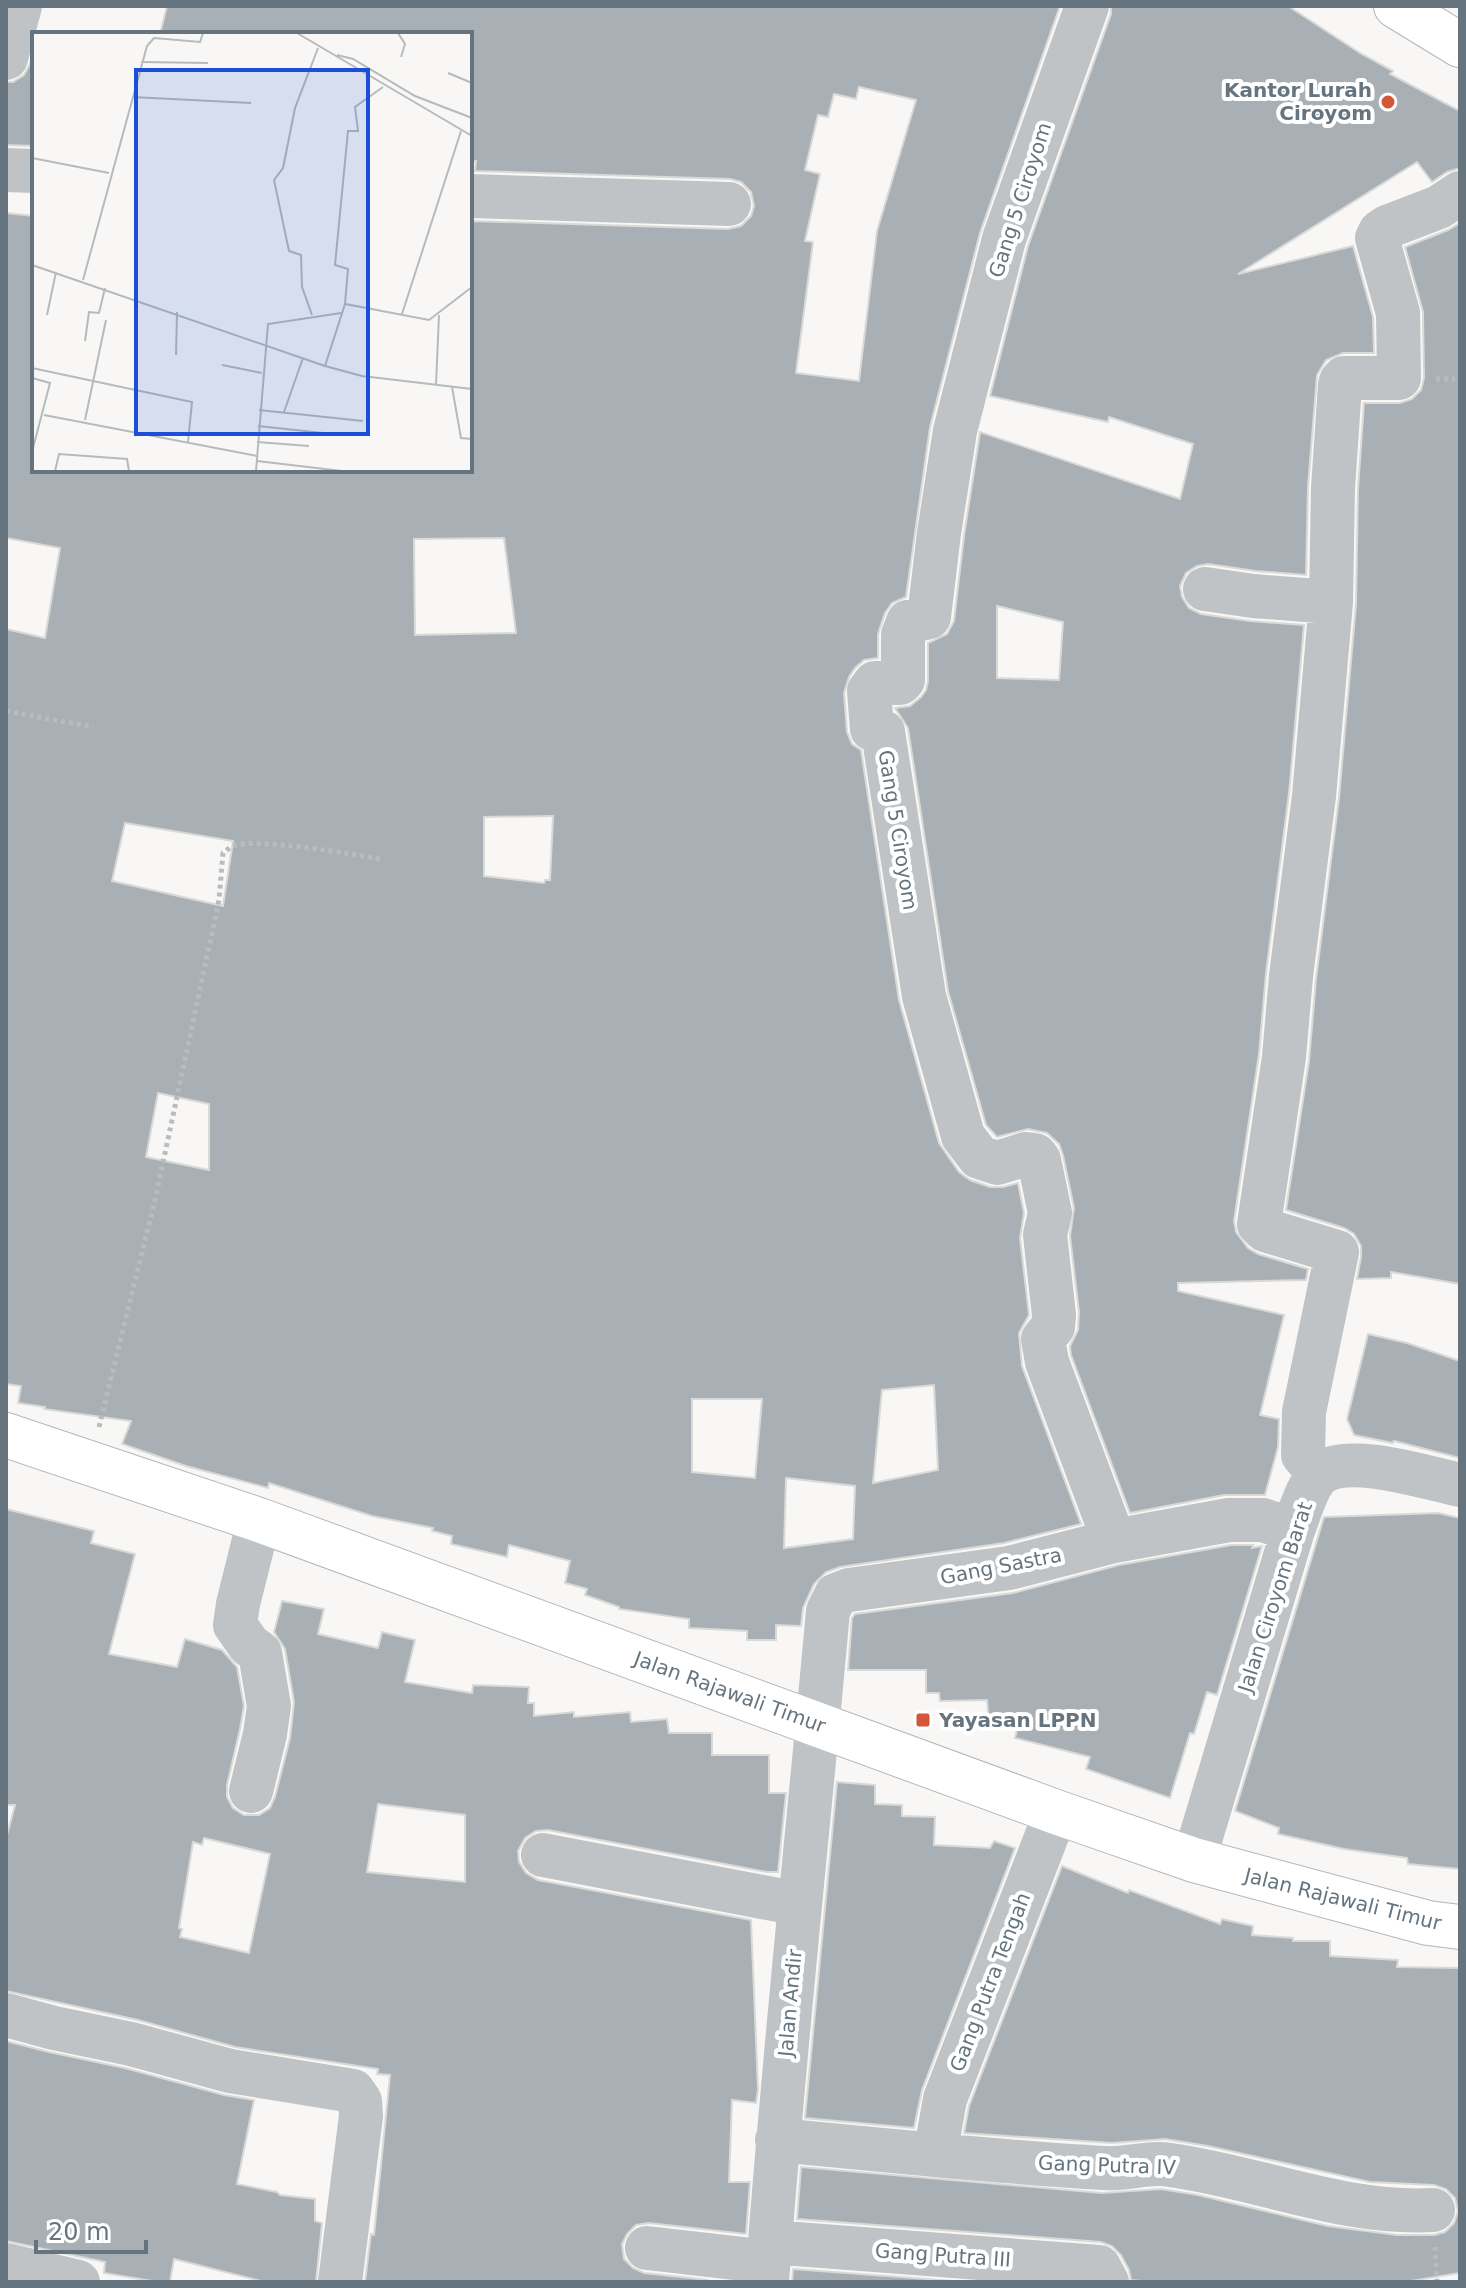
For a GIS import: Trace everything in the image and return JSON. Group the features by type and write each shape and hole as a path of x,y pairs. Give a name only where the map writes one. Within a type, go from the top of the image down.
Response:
{"main road":[{"path":"1396,6 1460,45"},
{"name":"Jalan Rajawali Timur","path":"6,1435 259,1520 1194,1860 1428,1923 1460,1927"}],"street":[{"path":"6,58 20,6"},
{"name":"Gang 5 Ciroyom","path":"1087,6 1004,239 955,431 929,617 908,622 903,635 903,680 900,683 875,683 869,691 872,729 883,732 924,996 963,1136 979,1157 997,1163 1026,1154 1035,1155 1039,1160 1050,1213 1045,1235 1054,1315 1053,1327 1043,1339 1047,1362 1114,1541"},
{"path":"6,170 32,171"},
{"path":"1460,193 1439,207 1387,227 1377,238 1398,313 1399,378 1344,378 1341,381 1333,500 1331,602 1314,796 1294,946 1284,1057 1259,1224 1265,1230 1337,1252 1304,1412 1303,1455 1320,1474 1338,1466 1363,1465 1460,1485"},
{"path":"472,196 729,204"},
{"path":"1205,589 1331,602"},
{"name":"Jalan Ciroyom Barat","path":"1194,1860 1293,1530 1311,1484 1320,1474"},
{"path":"251,1791 269,1706 260,1653 249,1645 235,1625 259,1520"},
{"name":"Gang Sastra","path":"818,1724 828,1611 836,1595 849,1590 1009,1568 1114,1541 1229,1520 1263,1520 1293,1530"},
{"name":"Jalan Andir","path":"769,2262 777,2140 818,1724"},
{"name":"Gang Putra Tengah","path":"935,2155 945,2099 1056,1812"},
{"path":"543,1855 799,1904"},
{"path":"6,2015 230,2071 353,2091 360,2101 361,2116 340,2282"},
{"name":"Gang Putra IV","path":"777,2140 1108,2169 1166,2164 1223,2174 1322,2200 1411,2211 1433,2210"},
{"path":"647,2248 769,2262"},
{"name":"Gang Putra III","path":"769,2262 1099,2267 1107,2282"},
{"path":"6,2265 78,2282"}],"path":[{"path":"6,711 93,727"},
{"path":"90,1463 155,1200 219,900 223,853 234,845 254,843 382,859"}],"building":[{"path":"167,6 1060,6 980,233 930,427 906,597 892,603 885,613 878,634 878,658 864,660 855,668 844,693 847,732 852,744 861,750 899,1000 939,1143 959,1172 970,1180 990,1187 1018,1183 1024,1213 1020,1238 1029,1315 1019,1333 1022,1366 1081,1524 1004,1543 840,1567 826,1572 814,1584 803,1608 801,1626 776,1625 776,1640 747,1640 747,1631 689,1628 689,1619 619,1609 585,1595 587,1589 565,1583 570,1561 509,1545 507,1557 451,1544 452,1536 432,1531 433,1528 372,1516 269,1483 268,1488 186,1466 122,1444 131,1421 18,1403 21,1386 6,1384 6,629 45,638 60,548 6,538 6,213 32,216 32,472 472,472 473,221 728,229 741,226 751,216 754,206 751,192 741,182 730,179 475,171 476,161 472,161 472,32 160,32","holes":["859,87 916,100 877,231 859,381 796,373 813,242 805,241 820,174 805,170 818,115 828,117 834,94 856,99","504,538 516,633 415,635 414,539","553,816 550,880 544,883 484,876 484,817","125,823 233,841 223,906 112,881","158,1093 209,1104 209,1170 146,1157","934,1385 938,1470 873,1483 882,1390","692,1399 762,1399 755,1478 692,1472","786,1478 855,1486 853,1539 784,1548"]},
{"path":"1111,6 1288,6 1393,71 1390,74 1460,111 1460,168 1432,182 1417,162 1238,274 1353,246 1373,317 1374,353 1343,353 1326,360 1317,375 1308,486 1306,575 1208,564 1186,573 1180,586 1189,608 1201,614 1304,625 1289,793 1259,1054 1234,1221 1236,1232 1248,1248 1308,1269 1306,1280 1178,1283 1178,1291 1284,1315 1260,1415 1279,1419 1278,1447 1265,1495 1224,1495 1130,1513 1071,1355 1070,1346 1078,1330 1079,1312 1070,1236 1074,1208 1063,1155 1059,1144 1047,1133 1028,1129 997,1137 986,1125 948,991 908,728 895,708 910,706 926,690 928,643 947,634 954,621 980,432 1180,499 1193,444 1109,417 1108,422 990,396 1028,246 1111,14","holes":["997,606 1063,622 1059,680 997,678"]},
{"path":"32,57 32,146 6,145 6,82 13,82 24,75"},
{"path":"1460,223 1460,1284 1391,1272 1391,1278 1357,1279 1361,1246 1354,1234 1286,1210 1309,1061 1339,798 1356,604 1358,489 1364,403 1400,403 1412,399 1421,390 1424,378 1423,312 1405,247"},
{"path":"1368,1334 1460,1361 1460,1458 1394,1441 1354,1435 1347,1419"},
{"path":"6,1509 94,1531 91,1543 135,1554 109,1654 177,1667 185,1639 222,1650 237,1667 244,1706 227,1797 233,1808 244,1815 259,1815 270,1808 290,1738 294,1702 285,1649 274,1632 282,1601 324,1609 318,1634 378,1648 382,1632 415,1640 405,1682 472,1693 473,1685 529,1687 528,1703 534,1703 534,1716 574,1712 574,1717 630,1712 631,1722 667,1719 669,1733 712,1733 712,1755 769,1755 769,1793 786,1793 778,1872 548,1830 536,1831 525,1838 518,1851 519,1862 526,1873 538,1880 751,1920 758,2090 756,2103 732,2100 729,2182 750,2182 746,2234 649,2223 636,2225 627,2234 622,2244 624,2259 633,2268 644,2273 708,2282 365,2282 371,2234 374,2235 390,2075 377,2074 378,2069 235,2047 138,2020 6,1991 6,1839 15,1805 6,1805","holes":["378,1804 465,1815 465,1882 367,1872","204,1838 270,1854 249,1953 180,1937 193,1842 202,1845"]},
{"path":"1438,1513 1460,1518 1460,1869 1408,1864 1407,1858 1344,1849 1278,1834 1279,1828 1235,1811 1324,1517"},
{"path":"1231,1545 1262,1546 1217,1695 1207,1692 1194,1734 1190,1733 1170,1798 1086,1769 1090,1757 1015,1738 1019,1722 989,1724 987,1700 940,1701 939,1693 926,1693 926,1670 848,1670 852,1618 855,1614 1013,1593 1119,1565"},
{"path":"837,1782 875,1785 875,1804 902,1805 902,1816 935,1817 934,1845 990,1848 994,1841 1015,1848 922,2090 914,2128 805,2118"},
{"path":"1062,1866 1128,1893 1129,1890 1220,1924 1222,1919 1253,1926 1252,1935 1293,1938 1293,1941 1330,1941 1330,1956 1398,1960 1397,1967 1460,1968 1460,2273 1405,2282 1151,2282 1131,2280 1121,2255 1112,2246 1101,2242 797,2219 801,2167 1102,2193 1161,2189 1328,2226 1397,2235 1434,2235 1445,2232 1454,2223 1458,2211 1455,2198 1446,2189 1434,2185 1370,2182 1165,2139 1112,2143 964,2133 969,2106"},
{"path":"6,2041 254,2100 237,2184 280,2195 315,2199 315,2221 322,2223 316,2282 265,2282 174,2259 170,2282 158,2282 104,2273 105,2262 6,2241"},
{"path":"793,2269 966,2282 792,2282"}],"place":[{"name":"Kantor Lurah Ciroyom","path":"1388,102"},
{"name":"Yayasan LPPN","path":"923,1720"}]}
